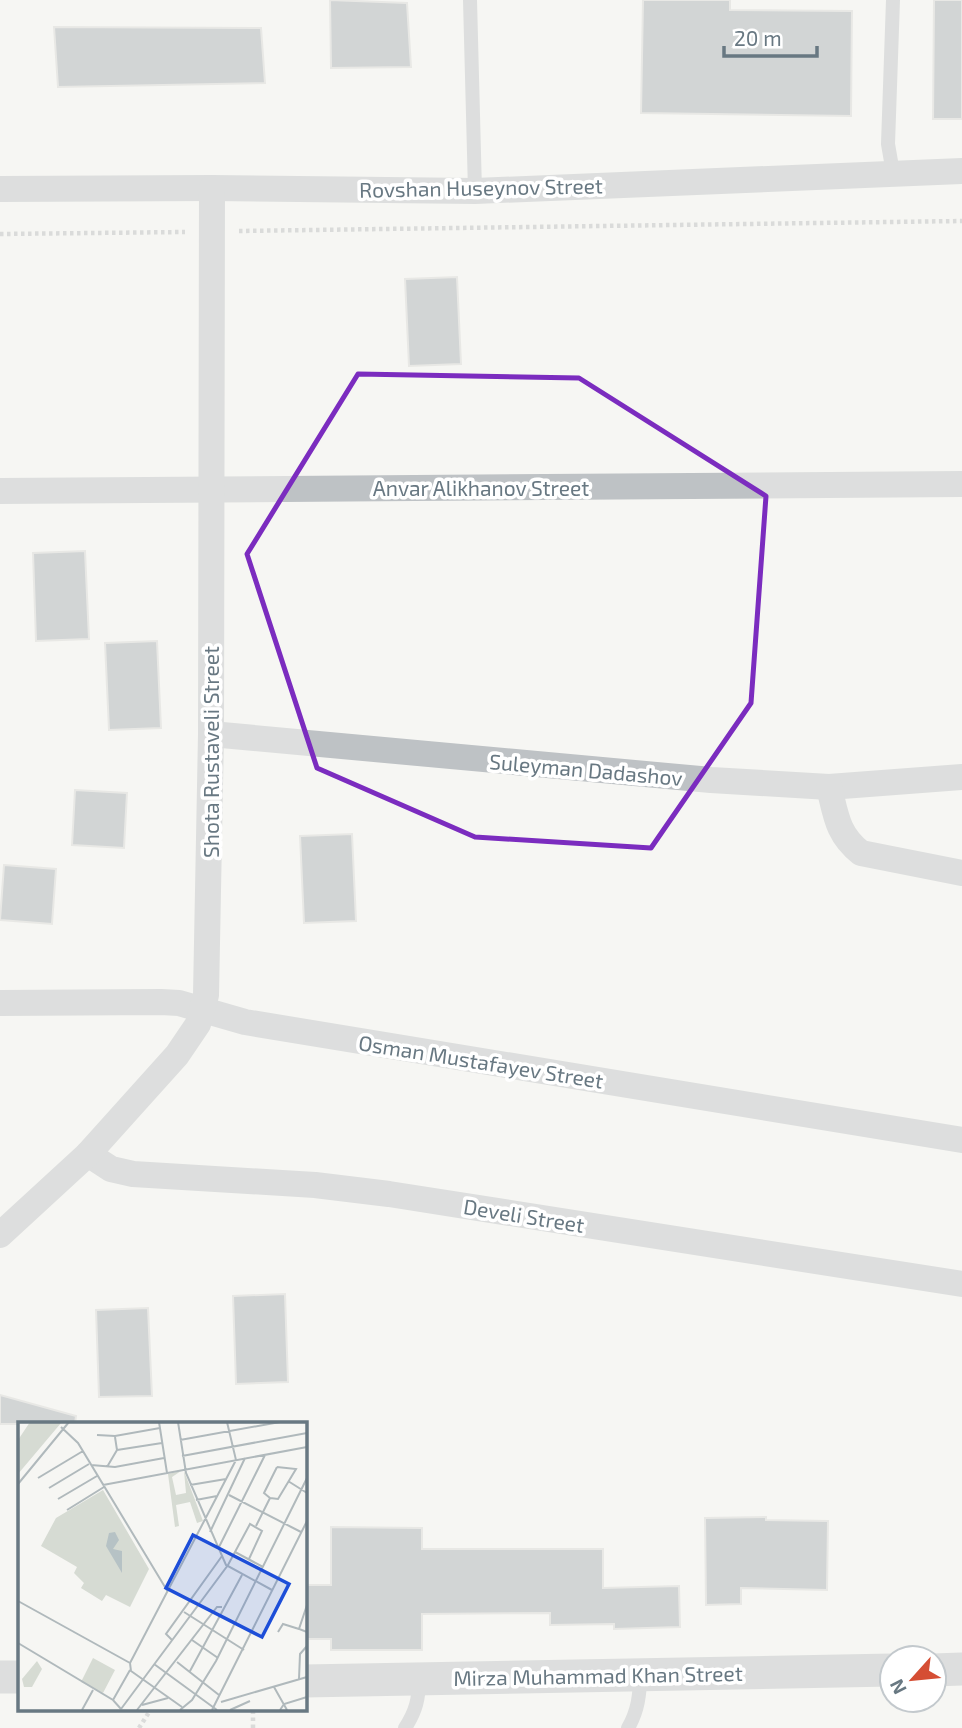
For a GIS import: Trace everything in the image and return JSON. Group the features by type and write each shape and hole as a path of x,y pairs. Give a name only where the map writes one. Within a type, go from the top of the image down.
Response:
{"street":[{"name":"Rovshan Huseynov Street","path":"0,189 475,191 962,171"},
{"name":"Shota Rustaveli Street","path":"0,1236 88,1154 177,1055 190,1038 202,1010 208,977 211,734 212,188"},
{"name":"Anvar Alikhanov Street","path":"0,491 962,484"},
{"name":"Suleyman Dadashov","path":"211,734 712,780 829,787 962,776"},
{"path":"829,787 840,830 848,843 861,853 962,873"},
{"name":"Osman Mustafayev Street","path":"0,1003 179,1003 244,1022 962,1140"},
{"name":"Develi Street","path":"88,1154 110,1169 133,1174 315,1185 389,1194 962,1284"},
{"name":"Mirza Muhammad Khan Street","path":"306,1681 878,1670"},
{"path":"0,1676 18,1677"}],"lane":[{"path":"470,0 475,191"},
{"path":"892,0 888,144 893,173"},
{"path":"628,1728 634,1718 640,1695 640,1673"},
{"path":"405,1728 419,1699 419,1678"}],"path":[{"path":"0,234 962,221"},
{"path":"139,1728 150,1710"},
{"path":"253,1710 253,1728"}],"highlighted area":[{"path":"358,374 579,378 766,496 751,703 651,848 475,837 317,768 247,554"}],"building":[{"path":"330,0 407,3 411,67 331,68"},
{"path":"643,0 730,0 730,10 852,11 851,116 641,113"},
{"path":"934,0 962,0 962,119 933,119"},
{"path":"54,27 261,28 265,83 58,87"},
{"path":"457,277 461,364 409,366 405,279"},
{"path":"85,551 89,639 36,641 33,553"},
{"path":"157,641 161,728 109,730 105,643"},
{"path":"75,790 127,793 124,848 72,845"},
{"path":"352,834 356,921 304,923 300,836"},
{"path":"4,865 56,869 52,924 0,920"},
{"path":"285,1294 288,1382 236,1384 233,1296"},
{"path":"148,1308 152,1396 99,1397 96,1310"},
{"path":"0,1395 76,1416 75,1422 0,1424"},
{"path":"766,1517 766,1520 828,1521 827,1590 741,1588 741,1604 706,1605 705,1518"},
{"path":"331,1527 422,1528 422,1549 603,1549 603,1588 679,1586 680,1627 614,1629 614,1624 550,1625 550,1613 422,1614 422,1650 331,1650 331,1639 306,1639 306,1585 331,1585"}]}
